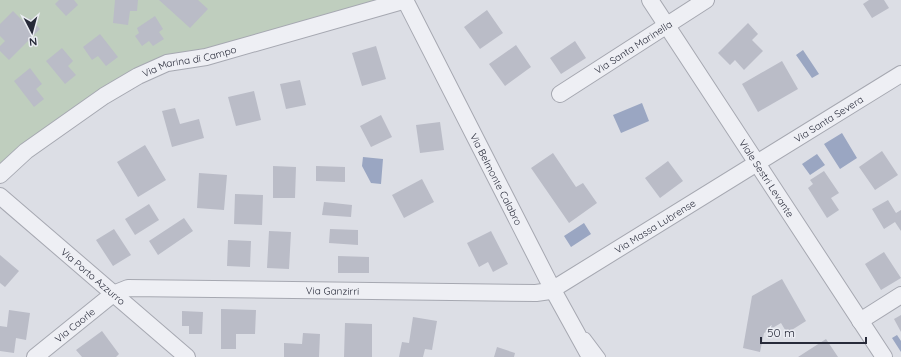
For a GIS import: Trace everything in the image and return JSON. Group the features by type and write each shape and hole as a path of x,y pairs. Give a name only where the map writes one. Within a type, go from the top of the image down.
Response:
{"street":[{"name":"Via Marina di Campo","path":"0,175 26,151 104,96 155,67 174,62 206,57 405,0"},
{"name":"Via Belmonte Calabro","path":"405,0 553,290 590,357"},
{"name":"Viale Sestri Levante","path":"650,0 884,357"},
{"name":"Via Santa Marinella","path":"560,94 706,0"},
{"name":"Via Santa Severa","path":"757,164 901,74"},
{"name":"Via Massa Lubrense","path":"553,290 757,164"},
{"name":"Via Porto Azzurro","path":"0,196 187,357"},
{"name":"Via Ganzirri","path":"113,294 130,287 536,293 553,290"},
{"name":"Via Caorle","path":"35,357 113,294"},
{"path":"860,321 901,296"}],"lane":[{"path":"553,290 601,357"}],"green space":[{"path":"0,0 405,0 161,65 0,180"}],"water":[{"path":"803,50 819,74 812,78 796,55"},
{"path":"642,103 649,121 621,133 613,115"},
{"path":"842,133 857,158 840,169 824,144"},
{"path":"817,154 825,165 810,175 802,164"},
{"path":"363,157 383,159 381,184 371,183 362,166"},
{"path":"584,223 591,234 571,247 564,236"},
{"path":"897,335 901,341 901,352 892,338"}],"building":[{"path":"59,0 74,0 78,5 66,16 55,4"},
{"path":"115,0 138,0 137,11 130,11 128,25 113,23"},
{"path":"159,0 198,0 208,9 190,28"},
{"path":"869,0 884,0 889,8 872,18 863,4"},
{"path":"487,10 503,33 480,49 464,27"},
{"path":"13,11 25,23 30,18 40,29 9,60 0,51 0,46 5,41 0,36 0,24"},
{"path":"155,16 163,29 159,32 164,39 153,46 149,41 142,46 135,36 139,33 137,28"},
{"path":"748,23 758,34 752,40 763,51 744,70 735,60 730,65 718,53"},
{"path":"100,34 118,57 106,66 98,56 92,60 83,47"},
{"path":"575,41 586,58 561,74 550,58"},
{"path":"516,45 531,67 505,86 489,64"},
{"path":"376,46 386,79 362,86 352,53"},
{"path":"62,48 73,61 68,66 76,75 65,84 46,61"},
{"path":"782,61 798,89 758,112 742,84"},
{"path":"30,68 42,84 36,89 44,99 34,107 14,81"},
{"path":"300,80 306,105 286,109 280,84"},
{"path":"254,91 261,120 236,126 228,97"},
{"path":"175,108 180,124 199,119 204,138 172,147 162,111"},
{"path":"381,115 392,137 371,147 360,126"},
{"path":"440,122 444,150 420,153 416,125"},
{"path":"145,145 166,180 138,197 117,162"},
{"path":"882,151 898,175 875,190 859,167"},
{"path":"553,153 576,187 583,183 597,203 569,223 531,168"},
{"path":"668,161 683,181 660,198 645,178"},
{"path":"273,166 296,167 295,198 273,198"},
{"path":"316,166 345,167 345,182 316,181"},
{"path":"824,171 839,193 831,198 839,210 827,218 808,188 813,184 810,180"},
{"path":"199,173 227,175 224,210 197,208"},
{"path":"422,179 434,202 404,218 392,195"},
{"path":"235,194 263,195 262,225 234,224"},
{"path":"888,200 896,213 901,210 901,231 895,222 884,229 872,209"},
{"path":"324,202 352,205 351,217 322,215"},
{"path":"149,204 159,220 135,235 125,219"},
{"path":"184,218 193,231 158,255 149,241"},
{"path":"114,229 131,255 113,266 96,240"},
{"path":"330,229 358,230 358,245 329,243"},
{"path":"269,231 291,232 289,269 267,268"},
{"path":"491,231 508,264 493,272 488,262 479,267 467,243"},
{"path":"228,240 251,241 250,267 227,266"},
{"path":"884,252 901,278 881,290 865,264"},
{"path":"0,255 19,271 5,287 0,283"},
{"path":"338,256 369,257 369,273 338,273"},
{"path":"782,279 806,321 787,333 781,323 764,333 760,352 743,348 752,296"},
{"path":"221,309 256,310 255,334 236,334 236,349 221,349"},
{"path":"9,310 30,313 26,340 16,338 14,353 0,351 0,326 7,327"},
{"path":"182,311 203,312 202,334 189,334 189,326 182,326"},
{"path":"901,315 901,332 894,319"},
{"path":"413,317 437,321 432,350 425,349 423,357 399,357 402,342 409,343"},
{"path":"345,323 372,324 372,357 344,357"},
{"path":"102,331 119,354 116,357 82,357 76,350"},
{"path":"303,333 320,334 319,357 284,357 284,343 302,344"},
{"path":"826,339 838,357 798,357"},
{"path":"497,347 515,353 514,357 494,357"}]}
